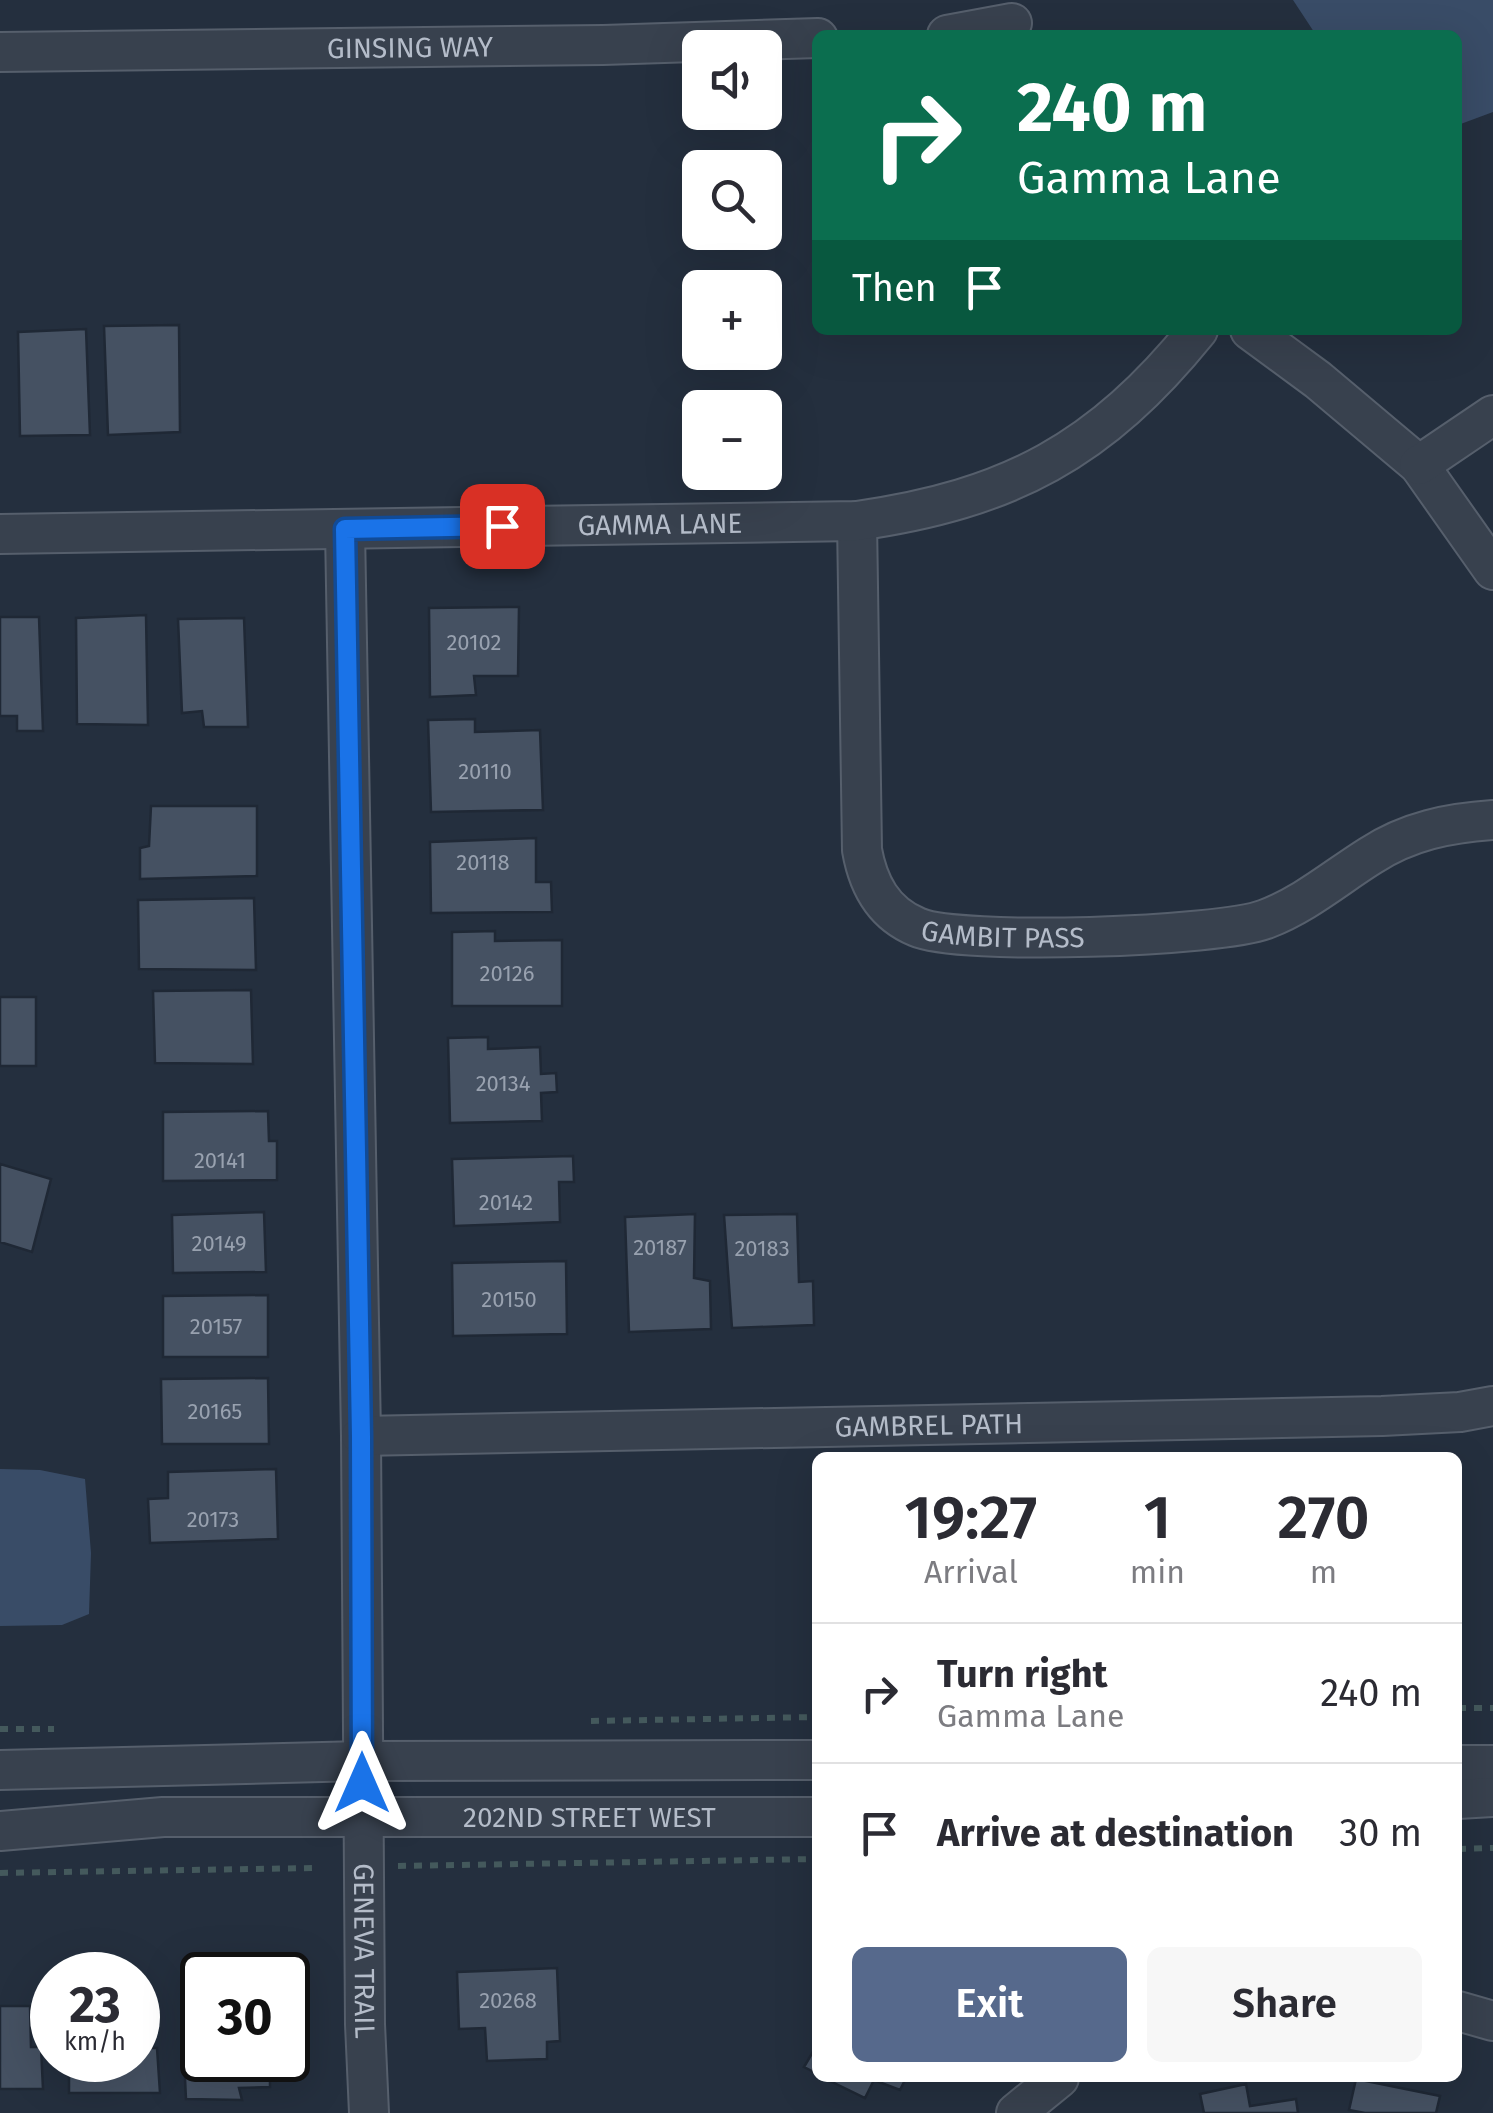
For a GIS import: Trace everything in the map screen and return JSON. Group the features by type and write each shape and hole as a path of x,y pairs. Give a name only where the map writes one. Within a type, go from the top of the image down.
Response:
{"street":[{"path":"967,30 1010,19"},
{"name":"GINSING WAY","path":"0,52 812,38"},
{"name":"GAMMA LANE","path":"0,534 857,521 943,506 977,495 1066,452 1106,427 1130,406 1194,335"},
{"path":"1257,335 1419,464 1493,570"},
{"path":"1419,464 1493,415"},
{"name":"GAMBIT PASS","path":"857,521 862,850 876,895 914,926 934,934 1014,938 1212,931 1262,921 1292,907 1372,854 1407,837 1454,822 1493,820"},
{"name":"GENEVA TRAIL","path":"345,529 369,2113"},
{"name":"GAMBREL PATH","path":"361,1436 1382,1416 1460,1412 1493,1406"},
{"name":"202ND STREET WEST","path":"0,1770 362,1761 812,1760"},
{"path":"1462,1765 1493,1766"},
{"path":"1462,1799 1493,1797"},
{"name":"202ND STREET WEST","path":"0,1831 163,1818 812,1817"},
{"path":"1462,2012 1493,2021"},
{"path":"1016,2113 1054,2082"}],"path":[{"path":"1462,1708 1493,1708"},
{"path":"1462,1849 1493,1848"},
{"path":"396,1866 812,1859"},
{"path":"0,1873 316,1868"}],"water":[{"path":"1293,0 1493,0 1493,112 1462,124 1462,30 1313,30"},
{"path":"0,1469 40,1470 85,1479 91,1553 89,1614 62,1625 0,1626"}],"building":[{"path":"179,325 180,432 108,435 104,326"},
{"path":"86,329 90,435 20,436 18,332"},
{"path":"519,607 518,676 474,676 476,695 430,697 429,608"},
{"path":"146,615 148,725 77,724 76,618"},
{"path":"0,617 39,617 43,731 17,731 17,716 0,716"},
{"path":"244,618 248,727 204,727 202,711 182,713 178,619"},
{"path":"475,719 475,732 540,730 543,810 431,812 428,720"},
{"path":"151,806 257,806 257,876 140,879 140,848 149,846"},
{"path":"536,838 536,882 551,882 552,912 431,913 430,842"},
{"path":"254,898 256,970 139,969 138,900"},
{"path":"495,931 495,941 562,940 562,1006 452,1006 452,932"},
{"path":"251,990 253,1064 155,1063 153,991"},
{"path":"0,997 36,997 36,1066 0,1066"},
{"path":"488,1037 488,1049 540,1047 541,1074 556,1073 557,1092 541,1093 542,1121 450,1123 448,1038"},
{"path":"268,1111 269,1141 277,1141 277,1180 163,1181 163,1112"},
{"path":"573,1156 574,1182 559,1182 560,1222 454,1226 452,1159"},
{"path":"0,1164 51,1179 32,1252 0,1242"},
{"path":"264,1212 266,1272 173,1273 172,1215"},
{"path":"695,1214 694,1278 710,1281 711,1329 629,1332 625,1217"},
{"path":"797,1214 799,1282 813,1281 814,1325 732,1328 724,1215"},
{"path":"566,1261 567,1334 453,1336 452,1263"},
{"path":"268,1295 268,1357 163,1357 163,1296"},
{"path":"268,1378 269,1444 162,1444 161,1379"},
{"path":"276,1469 278,1539 150,1543 148,1499 168,1498 168,1472"},
{"path":"557,1968 560,2041 547,2042 547,2059 487,2061 485,2028 459,2029 457,1972"},
{"path":"0,2006 30,2006 30,2082 43,2082 43,2089 0,2089"},
{"path":"812,2053 812,2071 804,2067"},
{"path":"69,2082 159,2082 160,2093 69,2093"},
{"path":"185,2082 270,2082 270,2087 239,2088 242,2100 186,2099"},
{"path":"832,2082 873,2082 865,2098"},
{"path":"879,2082 904,2082 900,2090"},
{"path":"1355,2082 1440,2096 1436,2113 1349,2110"},
{"path":"1246,2084 1250,2106 1296,2099 1298,2113 1204,2113 1200,2094"}],"route":[{"path":"362,1783 361,1436 345,529 502,526"}]}
